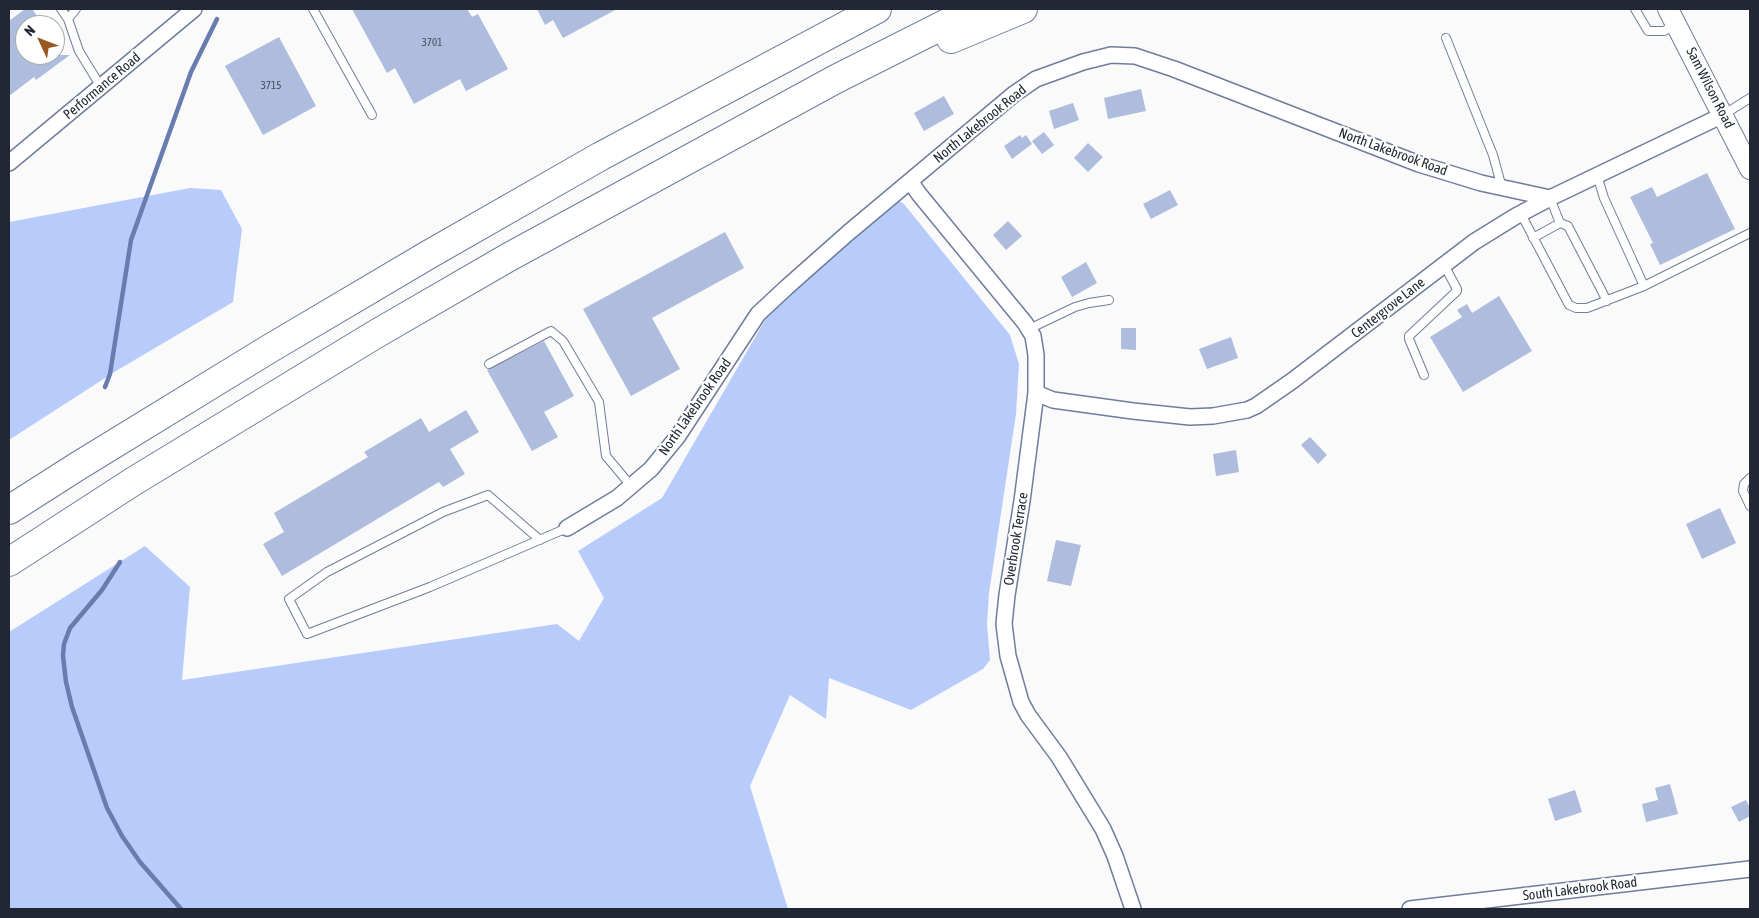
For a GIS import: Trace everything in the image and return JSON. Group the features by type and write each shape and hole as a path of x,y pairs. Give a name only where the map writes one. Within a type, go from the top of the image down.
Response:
{"highway":[{"path":"600,156 749,55 837,9"},
{"path":"9,510 268,349 428,254 600,156 878,9"},
{"path":"9,562 134,481 376,334 510,257 836,79 976,9"},
{"path":"836,79 969,33 1023,9"}],"street":[{"name":"Performance Road","path":"9,163 194,9"},
{"name":"Sam Wilson Road","path":"1672,17 1750,168"},
{"name":"North Lakebrook Road","path":"567,528 586,518 632,487 652,469 678,436 758,314 848,233 1027,84 1083,62 1111,55 1135,56 1174,69 1419,164 1502,188 1550,198"},
{"name":"Centergrove Lane","path":"1036,393 1053,400 1134,411 1190,416 1213,416 1247,410 1256,406 1292,381 1474,242 1550,198 1724,115"},
{"name":"Overbrook Terrace","path":"910,181 1029,329 1035,343 1036,393 1004,624 1008,656 1021,702 1028,716 1059,757 1103,829 1115,856 1133,909"},
{"name":"South Lakebrook Road","path":"1410,909 1750,869"}],"lane":[{"path":"61,9 68,19 79,51 101,87"},
{"path":"68,19 76,9"},
{"path":"313,9 372,115"},
{"path":"1635,9 1648,31 1664,31 1672,17"},
{"path":"1446,38 1493,155 1502,188"},
{"path":"1724,115 1750,98"},
{"path":"1597,175 1604,198 1644,286"},
{"path":"1550,198 1560,223 1568,226 1608,301"},
{"path":"1520,214 1569,305 1576,308 1587,308 1644,286 1750,233"},
{"path":"1533,238 1560,223"},
{"path":"1424,375 1409,336 1457,291 1444,265"},
{"path":"1029,329 1075,307 1110,300"},
{"path":"490,364 550,331 563,341 599,402 606,456 632,487"},
{"path":"1750,478 1744,484 1743,491 1750,506"},
{"path":"540,540 488,495 443,512 327,572 289,598 307,634 430,587 540,540 567,528"}],"shaded area":[{"path":"190,188 221,190 242,229 233,302 116,371 9,440 9,222"},
{"path":"896,199 904,204 1010,335 1019,364 1016,414 989,593 987,624 990,660 983,669 911,710 829,678 826,719 790,695 750,786 788,909 9,909 9,632 145,546 190,587 182,680 557,624 579,641 604,598 578,551 662,498 775,303"}],"building":[{"path":"25,9 32,9 36,15 17,15"},
{"path":"352,9 467,9 472,17 478,14 508,69 466,91 460,79 414,104 395,68 387,73"},
{"path":"537,9 617,9 563,38 553,20 545,25"},
{"path":"15,16 15,65 56,65 36,80 34,77 9,96 9,21"},
{"path":"279,37 316,106 263,135 225,66"},
{"path":"1141,89 1146,111 1108,119 1104,98"},
{"path":"944,96 954,114 924,131 914,113"},
{"path":"1073,103 1079,120 1054,129 1049,111"},
{"path":"1044,132 1054,145 1042,154 1032,141"},
{"path":"1020,135 1022,138 1026,135 1032,144 1012,159 1004,146"},
{"path":"1088,143 1103,157 1088,172 1074,158"},
{"path":"1707,173 1735,229 1660,265 1650,244 1653,243 1630,197 1652,187 1657,197"},
{"path":"1170,190 1178,205 1151,219 1143,204"},
{"path":"1008,221 1022,236 1006,250 993,235"},
{"path":"725,232 744,268 652,318 680,369 631,396 583,309"},
{"path":"1086,262 1097,283 1072,297 1061,277"},
{"path":"1499,296 1532,351 1463,392 1430,337 1462,317 1457,310 1467,304 1472,313"},
{"path":"1121,328 1136,328 1136,350 1121,349"},
{"path":"1231,337 1238,358 1207,369 1199,349"},
{"path":"544,341 574,396 544,412 558,437 532,451 487,370"},
{"path":"466,410 479,432 450,449 465,474 443,487 439,482 282,576 263,544 284,532 274,513 368,457 364,452 421,418 429,432"},
{"path":"1310,437 1327,455 1318,464 1301,445"},
{"path":"1236,450 1239,472 1216,476 1213,454"},
{"path":"1720,508 1736,543 1702,559 1686,524"},
{"path":"1056,540 1081,545 1071,586 1047,581"},
{"path":"1670,784 1678,814 1646,822 1642,804 1658,800 1655,788"},
{"path":"1575,790 1582,812 1555,821 1548,799"},
{"path":"1746,800 1750,808 1750,816 1739,822 1731,807"}],"waterway":[{"path":"105,387 110,374 131,240 191,72 217,19"},
{"path":"120,562 102,590 70,628 64,644 63,656 66,682 72,707 107,808 122,836 140,862 181,909"}]}
